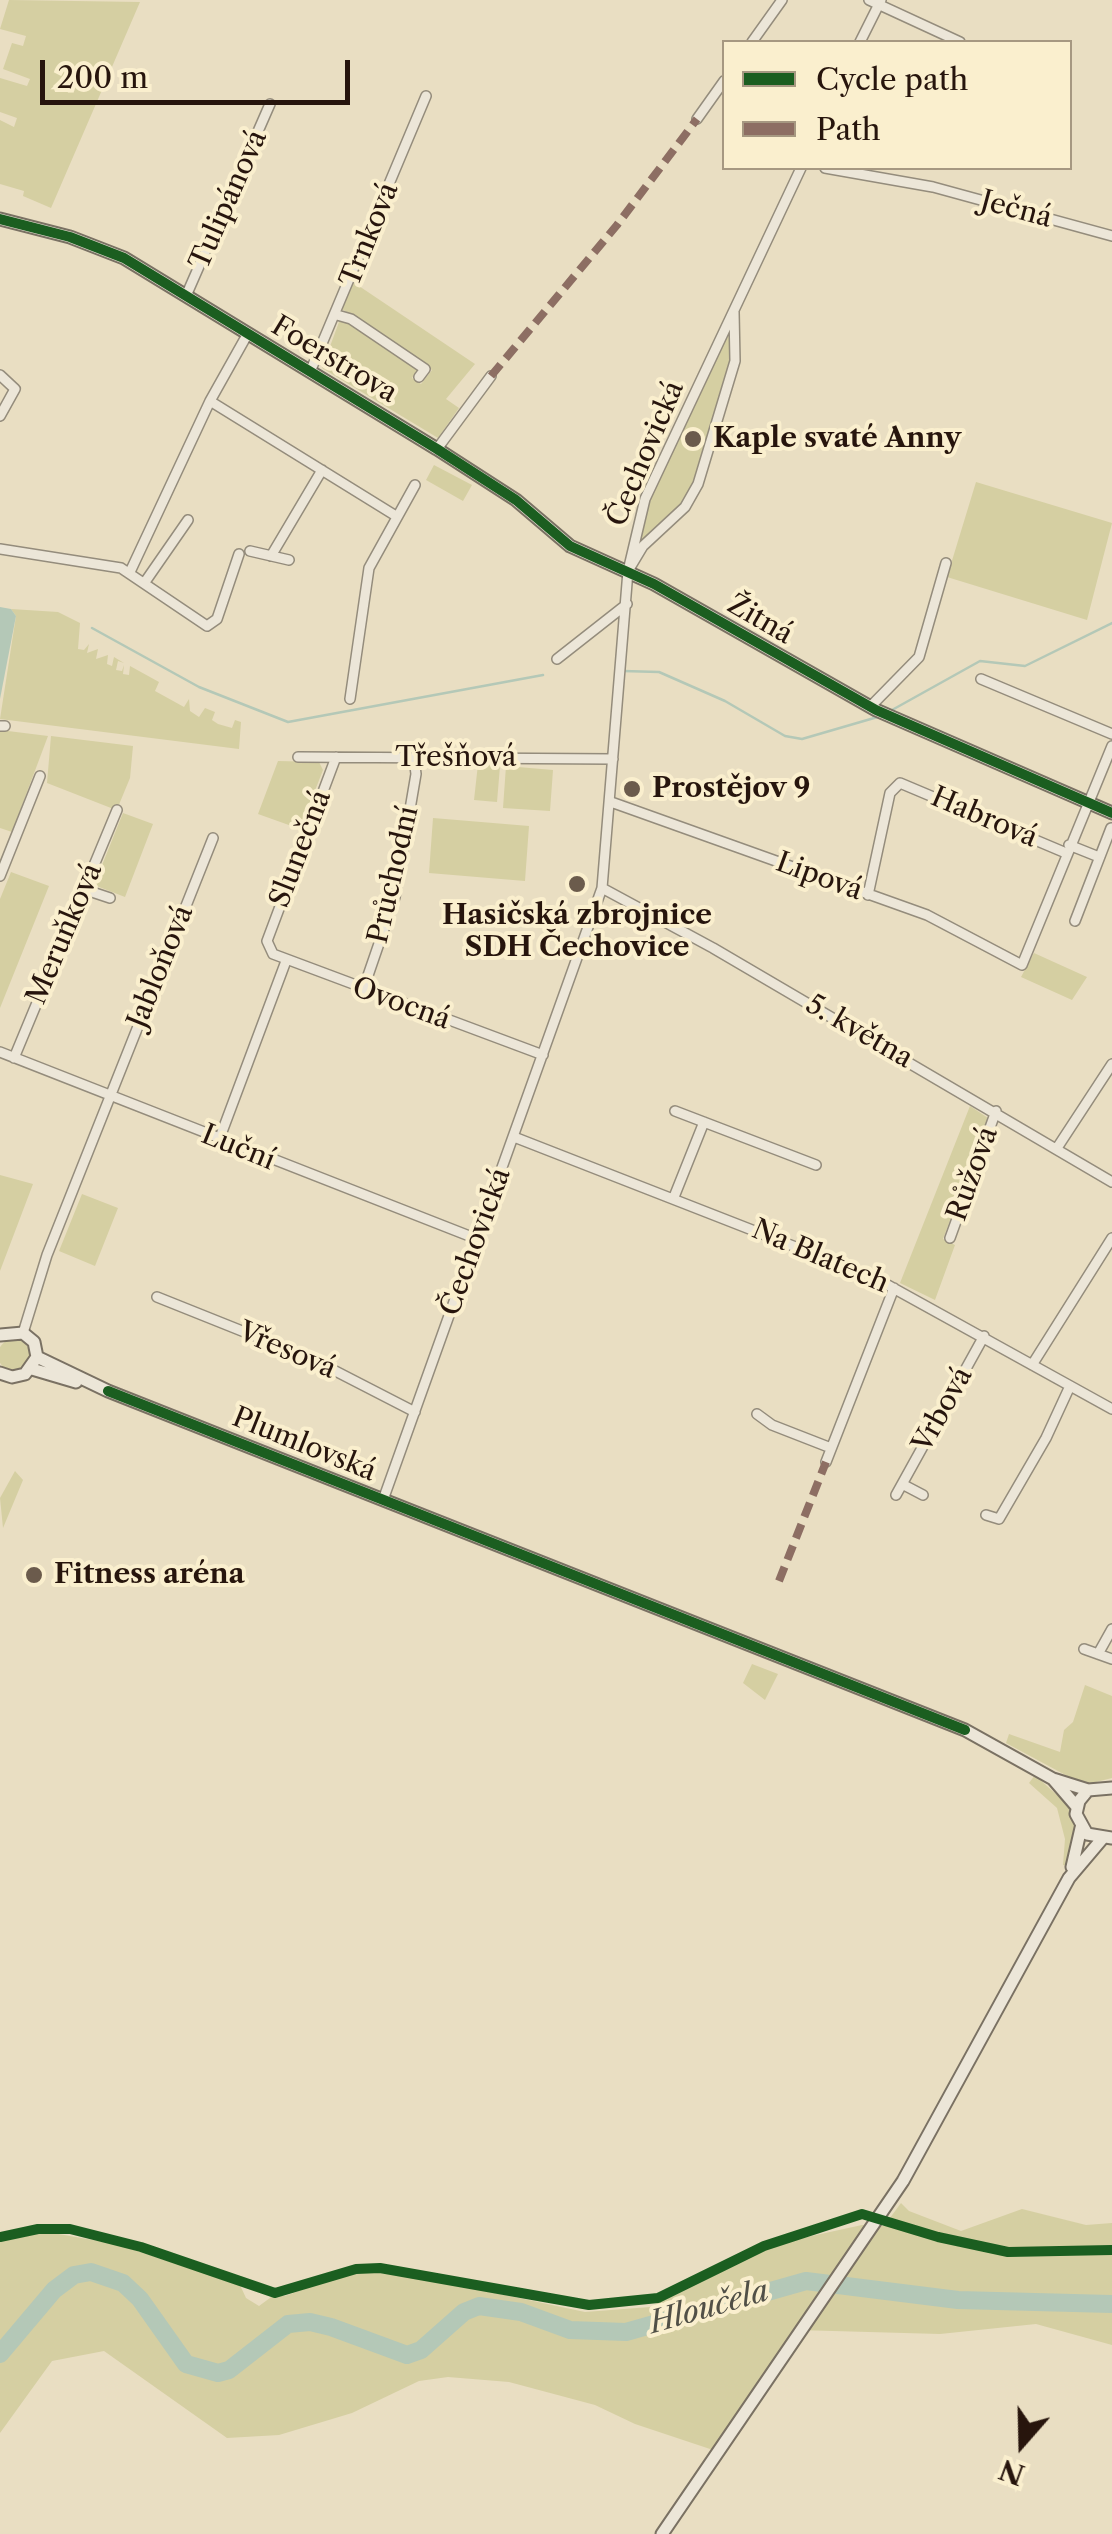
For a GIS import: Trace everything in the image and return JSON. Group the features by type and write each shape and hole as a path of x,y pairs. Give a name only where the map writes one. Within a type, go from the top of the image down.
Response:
{"street":[{"path":"753,40 782,0"},
{"path":"861,40 876,2 956,40"},
{"path":"697,120 722,84"},
{"name":"Trnková","path":"310,372 426,96"},
{"name":"Tulipánová","path":"186,296 270,104"},
{"name":"Čechovická","path":"383,1500 602,888 628,571 646,499 800,170"},
{"name":"Ječná","path":"862,171 1112,236"},
{"name":"Foerstrova","path":"0,219 70,237 124,258 516,500 559,540 628,571"},
{"name":"Čechovická","path":"628,571 642,546 684,507 698,484 734,361 734,312"},
{"path":"337,315 352,320 425,369 420,378"},
{"path":"130,572 210,402 247,334"},
{"path":"0,375 14,389 0,416"},
{"path":"437,449 490,376"},
{"path":"210,402 396,516"},
{"path":"272,556 322,470"},
{"path":"350,699 369,568 415,486"},
{"path":"145,582 188,520"},
{"path":"0,549 130,572 201,624 210,626 218,619 245,553 289,560"},
{"path":"873,708 918,657 946,563"},
{"name":"Žitná","path":"628,571 873,708 1112,813"},
{"path":"556,659 627,604"},
{"path":"981,679 1112,734"},
{"path":"1099,857 1068,849 1112,746"},
{"name":"Třešňová","path":"298,756 613,758"},
{"name":"Slunečná","path":"267,942 336,757"},
{"name":"Průchodní","path":"362,990 395,897 416,770 414,758"},
{"path":"0,876 40,776"},
{"name":"Habrová","path":"868,895 890,793 900,784 1068,849"},
{"name":"Lipová","path":"610,802 927,915 1022,964 1068,849"},
{"name":"Meruňková","path":"14,1058 117,810"},
{"path":"1074,921 1110,828"},
{"name":"Jabloňová","path":"109,1096 212,838"},
{"name":"5. května","path":"602,888 996,1111 1112,1182"},
{"path":"86,890 110,898"},
{"name":"Ovocná","path":"267,942 272,954 286,961 543,1055"},
{"path":"218,1140 286,961"},
{"name":"Luční","path":"0,1052 478,1238"},
{"path":"1057,1148 1112,1064"},
{"path":"23,1332 46,1259 109,1096"},
{"path":"675,1110 816,1166"},
{"name":"Růžová","path":"950,1238 996,1111"},
{"path":"674,1197 704,1122"},
{"name":"Na Blatech","path":"514,1137 674,1197 894,1288 1112,1409"},
{"path":"1032,1365 1112,1238"},
{"path":"826,1462 894,1288"},
{"name":"Vřesová","path":"156,1297 312,1359 415,1412"},
{"path":"0,1335 23,1332 34,1342 34,1363"},
{"name":"Vrbová","path":"896,1495 984,1336"},
{"name":"Plumlovská","path":"0,1373 19,1377 34,1363 965,1730 1053,1779"},
{"path":"999,1519 1046,1438 1070,1386"},
{"path":"757,1414 772,1425 831,1448"},
{"name":"Vrbová","path":"902,1484 923,1495"},
{"path":"986,1516 999,1519 1008,1527"},
{"path":"1098,1654 1112,1629"},
{"path":"1084,1648 1112,1659"},
{"path":"1053,1779 1088,1790 1110,1785"},
{"path":"662,2534 912,2166 1068,1878 1081,1828 1077,1807 1053,1779"},
{"path":"1077,1807 1088,1790"},
{"path":"1068,1878 1107,1839 1081,1828"}],"shaded area":[{"path":"9,0 140,2 51,208 23,196 24,191 0,184 0,120 14,127 17,118 0,112 0,78 27,86 30,79 3,69 12,43 23,46 26,36 0,29"},
{"path":"353,282 475,364 446,399 459,408 438,438 322,368 339,322 345,318 418,368 412,378 421,384 432,370 342,309"},
{"path":"734,312 735,361 698,484 685,507 639,547 634,532"},
{"path":"434,465 472,485 463,501 426,480"},
{"path":"976,482 1112,523 1087,620 947,577"},
{"path":"0,607 11,609 16,616 0,699"},
{"path":"11,609 58,612 80,623 78,649 84,650 89,644 87,653 98,649 96,659 108,655 107,664 112,666 114,657 124,663 118,661 116,670 122,671 124,665 123,674 129,675 130,666 159,682 155,691 184,707 189,699 190,711 199,717 205,708 215,712 212,720 218,724 232,728 235,720 241,722 239,749 0,719 16,616"},
{"path":"0,730 48,736 12,832 0,828"},
{"path":"51,736 133,746 130,778 118,807 111,808 47,783"},
{"path":"278,761 319,762 323,770 300,829 258,814"},
{"path":"478,764 500,766 497,802 474,800"},
{"path":"506,766 553,770 550,811 503,808"},
{"path":"123,813 153,824 125,897 94,885"},
{"path":"433,818 529,826 525,881 429,873"},
{"path":"11,872 49,886 0,1008 0,899"},
{"path":"1034,953 1087,977 1072,1000 1021,977"},
{"path":"970,1106 988,1118 943,1239 955,1245 935,1300 900,1283"},
{"path":"0,1175 33,1184 0,1271"},
{"path":"82,1194 118,1208 95,1266 59,1251"},
{"path":"8,1340 20,1340 29,1349 29,1361 20,1370 8,1370 -1,1361 -1,1349"},
{"path":"15,1471 23,1480 3,1528 0,1498"},
{"path":"752,1664 778,1674 765,1700 743,1683"},
{"path":"1085,1685 1112,1696 1112,1778 1084,1785 1006,1743 1009,1734 1060,1752 1064,1730 1073,1722"},
{"path":"1035,1775 1071,1808 1077,1831 1068,1866 1063,1865 1065,1839 1057,1808 1029,1783"},
{"path":"901,2203 909,2211 961,2231 1022,2209 1086,2225 1112,2223 1112,2345 1036,2324 940,2334 797,2330 716,2451 635,2424 595,2405 509,2382 448,2377 419,2381 352,2413 279,2435 227,2438 104,2351 52,2361 0,2433 0,2241 47,2232 116,2244 240,2285 246,2298 259,2306 274,2295 285,2296 358,2270 434,2280 585,2312 650,2307 775,2244 862,2225 884,2226"}],"waterway":[{"path":"892,710 980,661 1025,666 1112,623"},
{"path":"92,628 199,687 288,722 543,675"},
{"path":"623,671 659,672 725,701 785,736 802,739 881,716"},
{"name":"Hloučela","path":"0,2354 54,2290 74,2275 91,2272 123,2283 140,2299 186,2364 218,2373 229,2370 288,2324 310,2322 331,2327 407,2355 421,2350 464,2312 479,2306 521,2312 570,2330 626,2332 806,2281 958,2300 1112,2304"}],"marked path":[{"path":"491,376 617,225 697,119"},
{"path":"779,1581 826,1462"}],"cycle path":[{"path":"0,219 70,237 124,258 516,500 570,546 654,584 876,710 1112,813"},
{"path":"108,1391 965,1730"},
{"path":"0,2237 38,2229 70,2229 141,2247 275,2293 356,2269 380,2268 589,2305 658,2298 764,2246 862,2214 938,2237 1008,2252 1112,2250"}],"place":[{"name":"Kaple svaté Anny","path":"693,439"},
{"name":"Prostějov 9","path":"632,789"},
{"name":"Hasičská zbrojnice SDH Čechovice","path":"577,884"},
{"name":"Fitness aréna","path":"34,1575"}]}
